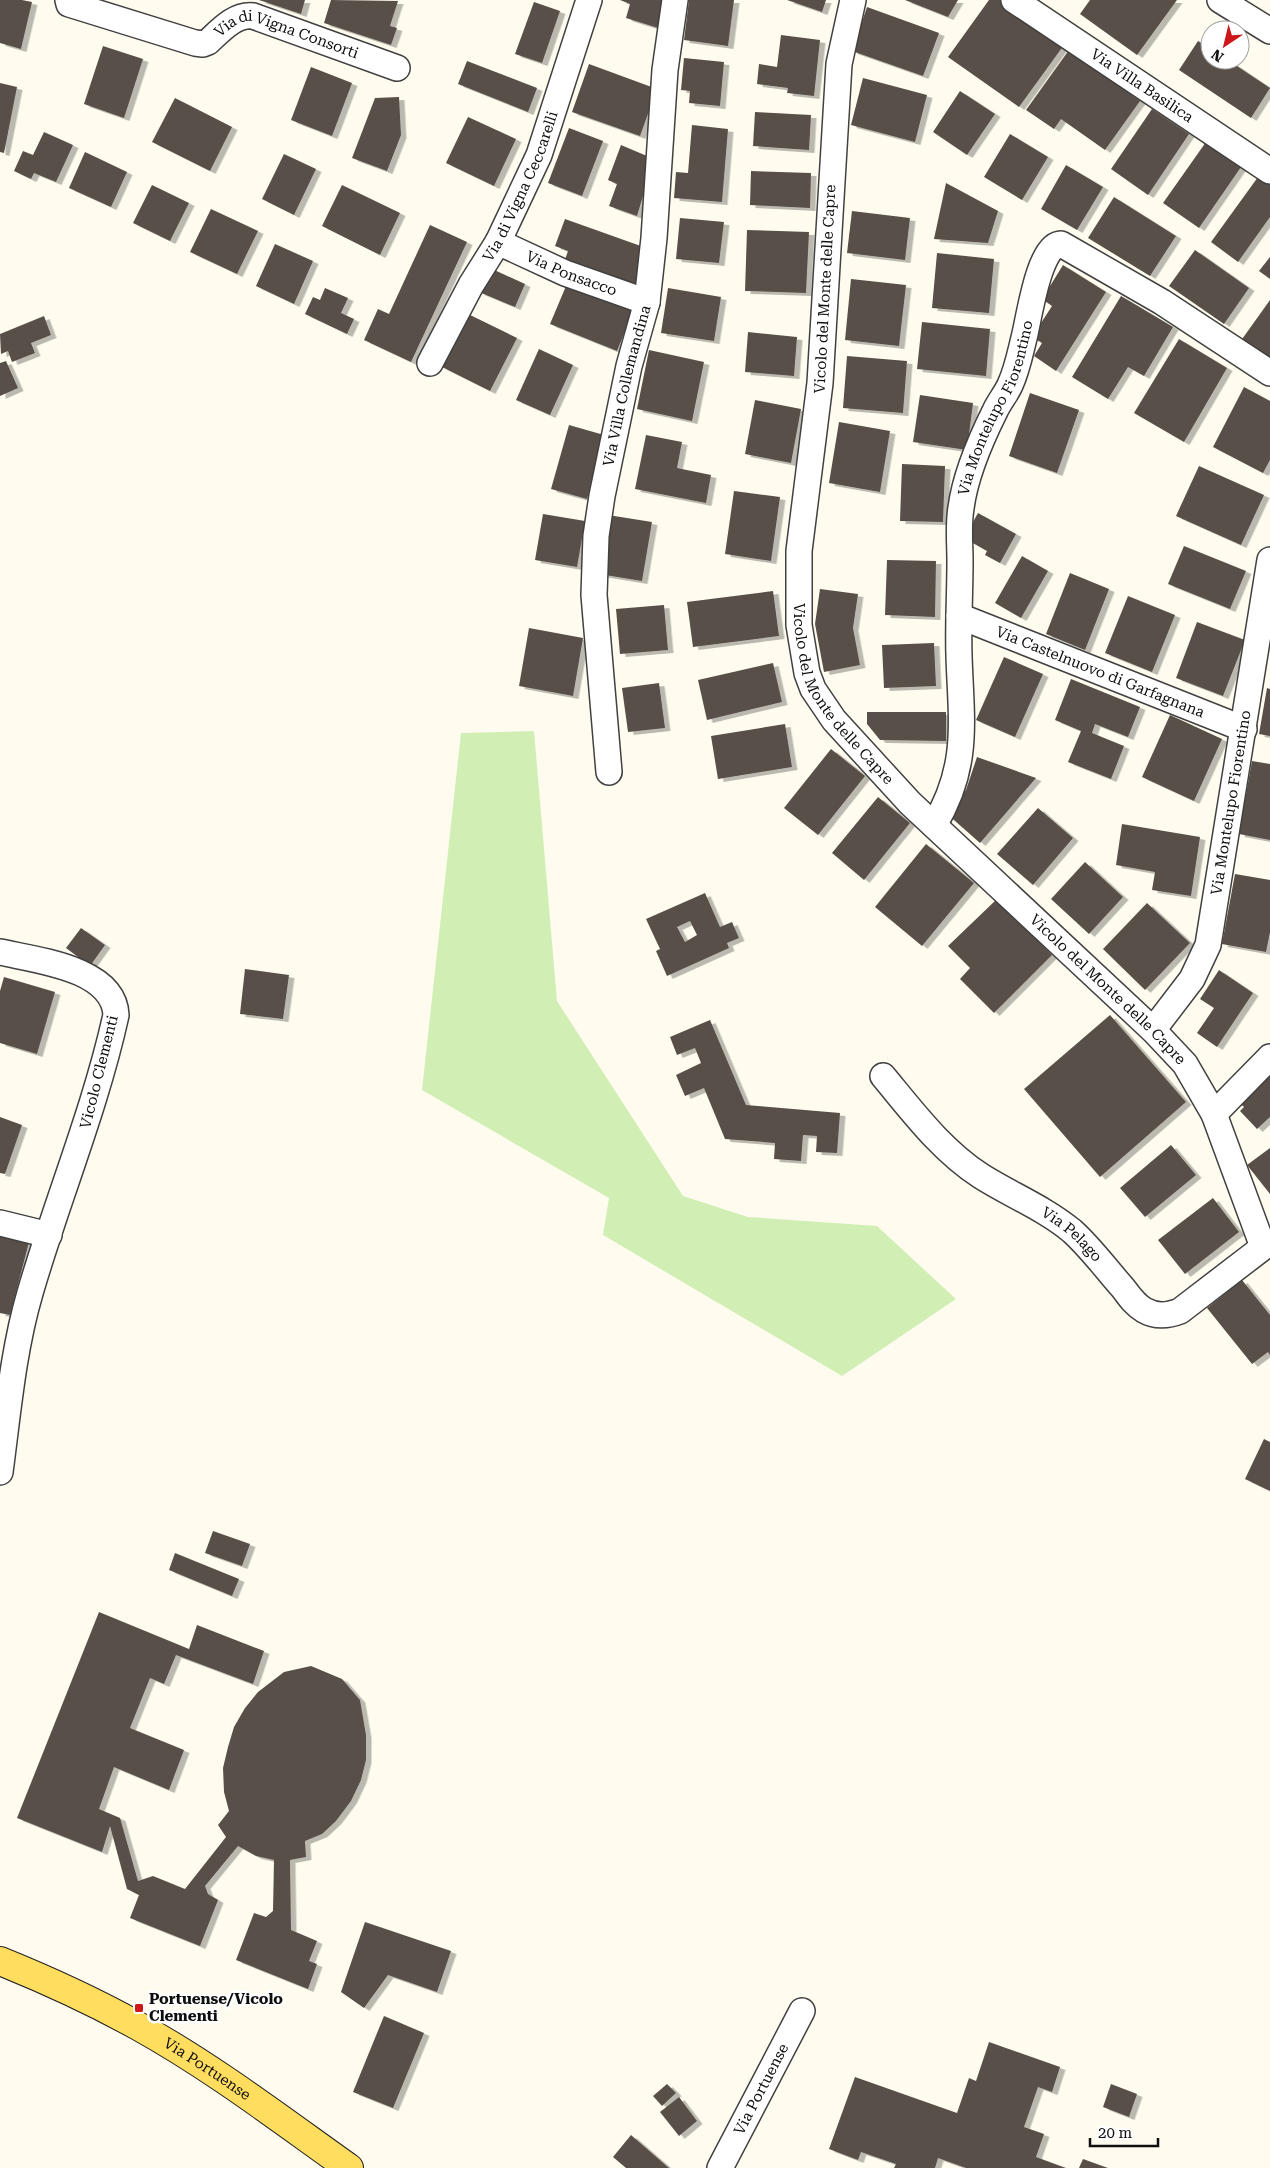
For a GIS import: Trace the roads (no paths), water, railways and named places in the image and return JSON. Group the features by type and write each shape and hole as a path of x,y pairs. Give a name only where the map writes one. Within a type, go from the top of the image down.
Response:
{"main road":[{"name":"Via Portuense","path":"0,1961 56,1984 146,2031 229,2084 349,2168"}],"street":[{"name":"Via di Vigna Consorti","path":"68,0 69,4 194,43 203,44 236,18 244,15 253,16 397,68"},
{"name":"Via di Vigna Ceccarelli","path":"430,363 471,285 498,242 539,156 588,0"},
{"name":"Via Villa Collemandina","path":"609,772 594,595 596,536 602,496 629,366 647,302 654,238 665,70 675,0"},
{"name":"Vicolo del Monte delle Capre","path":"853,0 840,57 820,383 799,551 799,625 807,673 813,689 824,706 884,775 1153,1030 1184,1064 1214,1114 1266,1244"},
{"name":"Via Villa Basilica","path":"1014,0 1270,171"},
{"path":"1220,0 1270,32"},
{"name":"Via Ponsacco","path":"498,242 565,273 647,302"},
{"name":"Via Montelupo Fiorentino","path":"934,824 953,790 959,761 962,722 958,616 960,521 963,495 981,442 995,410 1010,386 1022,346 1040,269 1051,247 1055,244 1061,244 1162,302 1270,373"},
{"name":"Via Montelupo Fiorentino","path":"1153,1030 1192,979 1208,946 1270,560"},
{"name":"Via Castelnuovo di Garfagnana","path":"958,616 1244,729"},
{"name":"Vicolo Clementi","path":"0,952 84,974 99,983 108,992 116,1010 94,1103 30,1293 18,1342 0,1472"},
{"path":"1214,1114 1270,1057"},
{"name":"Via Pelago","path":"883,1076 928,1130 952,1153 982,1176 1048,1213 1072,1232 1085,1243 1137,1305 1149,1313 1166,1315 1180,1311 1266,1244"},
{"path":"0,1223 49,1235"},
{"name":"Via Portuense","path":"720,2168 802,2011"}],"place":[{"name":"Portuense/Vicolo Clementi","path":"139,2008"}]}
